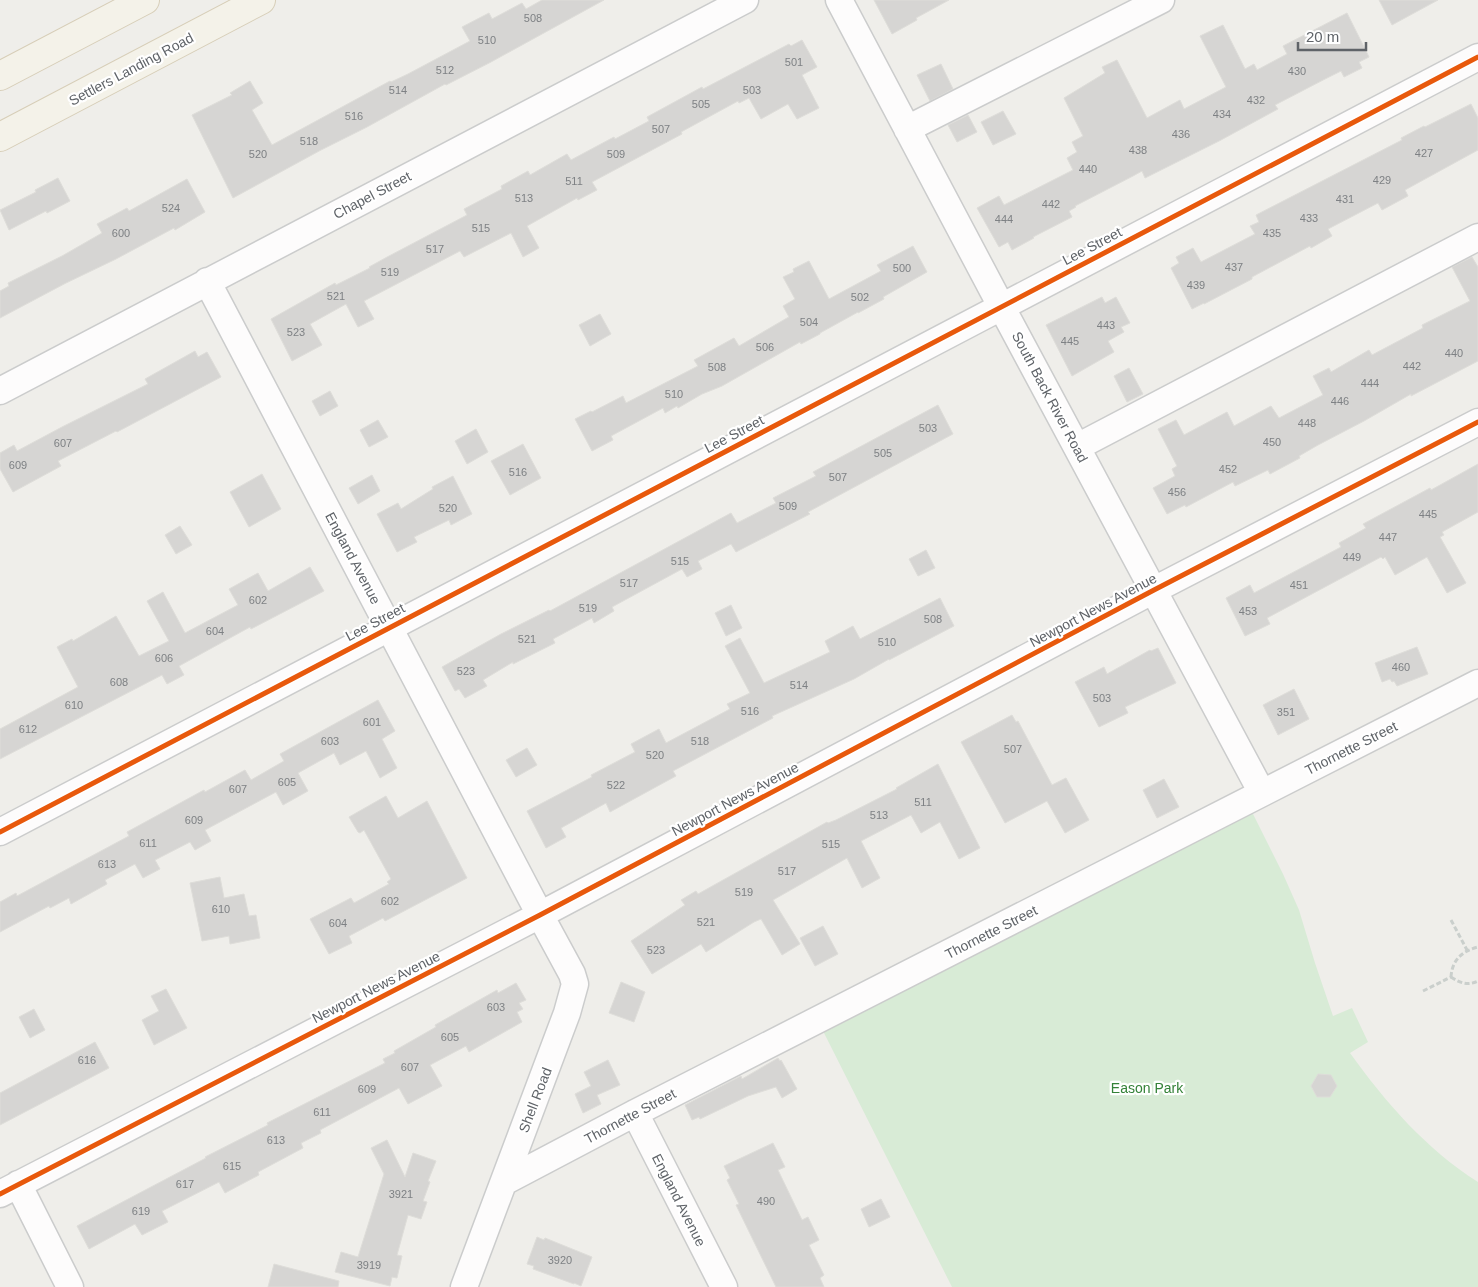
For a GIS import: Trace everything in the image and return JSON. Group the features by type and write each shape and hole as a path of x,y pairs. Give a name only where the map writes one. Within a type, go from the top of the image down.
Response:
{"main road":[{"path":"0,76 145,0"},
{"name":"Settlers Landing Road","path":"0,137 261,0"}],"street":[{"name":"Chapel Street","path":"0,391 745,0"},
{"name":"South Back River Road","path":"839,0 1262,793"},
{"path":"907,129 1160,0"},
{"name":"Lee Street","path":"0,832 1478,56"},
{"path":"1077,447 1478,237"},
{"name":"England Avenue","path":"207,281 540,915"},
{"name":"Newport News Avenue","path":"9,1189 540,915 1154,590 1478,422"},
{"name":"Thornette Street","path":"504,1182 635,1113 1478,682"},
{"name":"Shell Road","path":"464,1287 567,1013 575,984 572,974 540,915"},
{"name":"England Avenue","path":"635,1113 724,1287"},
{"path":"9,1189 70,1287"}],"path":[{"path":"1451,920 1468,950"},
{"path":"1451,977 1455,961 1460,955 1478,947"},
{"path":"1451,977 1458,982 1466,984 1478,981"},
{"path":"1423,991 1451,977"}],"green space":[{"name":"Eason Park","path":"1251,810 1299,910 1333,1016 1352,1008 1368,1042 1350,1053 1378,1090 1408,1124 1441,1155 1478,1182 1478,1287 952,1287 822,1029"}],"building":[{"path":"542,0 604,0 233,198 192,115 232,95 230,93 250,81 263,103 252,110 272,145 390,81 408,74 470,41 462,27 489,13 492,19 522,3 526,9"},
{"path":"874,0 949,0 892,34"},
{"path":"1379,0 1438,0 1392,25"},
{"path":"1347,13 1369,57 1359,62 1362,68 1344,77 1341,71 1325,79 1275,105 1278,109 1145,178 1142,171 1075,206 1069,211 1072,217 1012,250 1008,242 999,247 977,208 999,196 1004,205 1073,170 1067,158 1077,152 1072,142 1083,136 1064,98 1105,73 1102,67 1117,60 1147,118 1180,100 1184,109 1226,87 1200,36 1223,25 1245,69 1254,64 1257,70 1287,54 1283,46"},
{"path":"802,40 817,67 802,75 819,108 797,119 788,104 761,119 749,98 739,103 738,101 681,132 682,134 592,182 597,190 578,200 577,198 527,226 539,248 523,257 511,233 464,257 460,251 364,301 374,319 358,327 346,304 310,324 322,345 292,361 271,319 335,283 336,285 370,268 467,215 464,209 502,189 501,186 528,171 530,175 567,154 571,160 614,137 615,139 649,121 647,117 702,87 703,89 789,44 791,46"},
{"path":"941,64 953,89 930,101 917,75"},
{"path":"1471,104 1478,118 1478,150 1405,190 1408,196 1382,210 1378,203 1328,229 1332,236 1192,309 1171,268 1179,263 1176,257 1193,248 1201,262 1255,234 1250,226 1259,222 1256,215 1402,140 1401,138 1424,126"},
{"path":"1003,111 1016,134 993,145 981,122"},
{"path":"968,115 977,132 957,142 948,125"},
{"path":"58,178 70,201 9,230 0,210 36,192 35,190"},
{"path":"187,179 205,212 175,230 174,228 0,318 0,291 9,286 8,283 62,256 102,233 97,224 127,208 129,211"},
{"path":"913,246 927,272 883,297 884,299 801,344 800,342 722,386 665,413 663,408 611,436 613,440 592,451 575,419 623,396 626,403 698,366 694,360 734,338 739,346 789,317 783,306 795,299 783,277 794,272 793,269 809,261 829,299 881,271 877,265"},
{"path":"1472,257 1478,267 1478,361 1411,396 1411,394 1318,445 1299,456 1300,458 1270,474 1268,470 1235,486 1233,482 1186,507 1185,505 1167,514 1153,488 1175,476 1172,469 1177,466 1158,429 1176,420 1184,435 1227,412 1234,426 1271,406 1279,418 1323,395 1313,376 1329,368 1331,372 1369,350 1372,355 1423,328 1422,325 1470,301 1452,267"},
{"path":"1102,297 1105,303 1116,297 1130,323 1121,327 1124,332 1108,341 1114,352 1072,376 1046,325"},
{"path":"600,314 611,334 590,346 579,325"},
{"path":"195,351 198,357 207,352 221,377 58,461 61,466 13,492 0,469 0,453 14,445 17,451 148,384 145,379"},
{"path":"1129,368 1143,394 1127,402 1114,376"},
{"path":"330,391 338,406 320,416 312,401"},
{"path":"938,405 953,434 808,512 810,514 736,552 731,544 698,561 702,569 687,577 682,569 612,607 614,611 594,623 592,618 553,639 555,643 513,664 513,662 483,680 487,686 465,698 459,689 455,691 442,667 731,513 737,523 776,503 773,498 816,476 813,472"},
{"path":"378,420 388,437 369,447 360,430"},
{"path":"476,429 488,452 467,464 455,441"},
{"path":"523,444 541,478 510,495 491,461"},
{"path":"1478,464 1478,512 1442,532 1444,535 1440,537 1466,583 1447,593 1427,557 1395,575 1385,557 1383,559 1381,557 1267,618 1270,624 1245,636 1226,598 1250,585 1254,593 1341,547 1339,543 1366,528 1363,524"},
{"path":"262,474 281,509 249,527 230,492"},
{"path":"372,475 380,491 358,504 349,488"},
{"path":"453,476 472,514 451,525 449,520 414,537 417,542 397,552 377,514 398,503 401,509 433,489 432,487"},
{"path":"180,526 192,545 176,554 165,535"},
{"path":"926,550 935,568 918,576 909,559"},
{"path":"310,567 324,591 251,629 250,627 179,666 184,675 167,684 162,675 0,759 0,729 78,687 57,647 72,639 73,641 116,616 139,656 169,641 147,601 163,592 185,633 238,605 229,589 258,573 268,591"},
{"path":"940,598 954,626 854,679 772,716 773,718 673,771 676,776 610,812 606,803 561,828 566,837 546,848 527,811 635,752 631,744 659,729 666,743 730,709 727,704 750,693 725,646 740,638 764,683 830,652 825,641 853,626 860,639"},
{"path":"731,605 742,628 726,636 715,613"},
{"path":"1417,647 1428,674 1397,686 1390,679 1382,682 1375,663"},
{"path":"1158,648 1176,683 1125,707 1128,713 1099,727 1075,682 1104,667 1107,674 1150,650"},
{"path":"1294,689 1309,719 1278,735 1263,705"},
{"path":"378,700 395,731 382,739 397,768 380,778 366,751 340,765 334,753 298,773 308,791 283,805 276,792 205,830 211,841 195,850 190,842 155,860 160,869 143,878 135,864 105,880 107,884 71,904 69,898 50,908 49,906 0,932 0,902 16,893 17,896 129,836 127,832 245,770 251,780 284,761 280,754"},
{"path":"1012,715 1016,722 1018,721 1052,785 1066,778 1089,820 1065,833 1047,801 1005,823 961,742"},
{"path":"527,748 537,765 516,777 506,760"},
{"path":"938,764 980,848 959,859 940,822 921,833 911,815 861,841 880,878 862,888 847,858 773,900 800,944 782,955 761,919 706,952 701,944 652,974 631,941 685,905 681,900 696,891 698,894 827,822 836,820 897,789"},
{"path":"1164,779 1179,807 1157,818 1143,790"},
{"path":"386,796 398,818 427,801 467,878 385,921 383,918 349,936 352,943 329,954 310,919 351,898 354,903 389,884 387,882 391,879 364,830 360,833 358,832 349,817"},
{"path":"220,877 224,898 244,894 249,916 256,915 260,938 230,944 229,936 202,941 190,883"},
{"path":"823,926 838,954 815,966 800,938"},
{"path":"621,982 645,992 634,1022 609,1013"},
{"path":"516,983 526,1000 519,1003 523,1009 517,1012 522,1022 469,1052 466,1046 430,1065 442,1086 408,1104 399,1088 320,1130 321,1133 301,1143 303,1148 258,1172 259,1175 225,1193 219,1182 162,1211 168,1222 142,1235 135,1224 89,1249 77,1226 268,1125 267,1123 385,1063 383,1059 436,1027 435,1025 497,990 498,993"},
{"path":"166,989 187,1028 154,1045 142,1020 159,1011 151,996"},
{"path":"34,1009 45,1030 30,1038 19,1017"},
{"path":"95,1042 109,1068 0,1125 0,1093"},
{"path":"778,1058 781,1060 797,1089 782,1098 776,1087 748,1096 700,1119 699,1117 692,1120 685,1105 741,1076 742,1079"},
{"path":"608,1060 620,1085 597,1095 601,1104 583,1113 575,1094 591,1086 584,1072"},
{"path":"1318,1074 1331,1075 1337,1086 1330,1097 1317,1097 1311,1086"},
{"path":"387,1140 405,1177 413,1153 436,1161 428,1181 430,1182 423,1201 427,1202 421,1219 408,1215 397,1255 402,1256 397,1278 392,1277 390,1286 335,1272 341,1252 358,1257 384,1174 371,1148"},
{"path":"773,1143 785,1167 778,1170 802,1220 808,1217 819,1240 809,1245 824,1275 820,1278 824,1287 776,1287 736,1205 739,1204 727,1180 730,1178 724,1166"},
{"path":"881,1199 890,1217 869,1227 861,1209"},
{"path":"537,1237 544,1240 545,1238 592,1257 581,1286 533,1269 534,1266 527,1264"},
{"path":"274,1264 339,1281 338,1287 268,1287"}],"cycle path":[{"path":"0,832 1478,57"},
{"path":"0,1194 540,915 1154,590 1478,422"}]}
